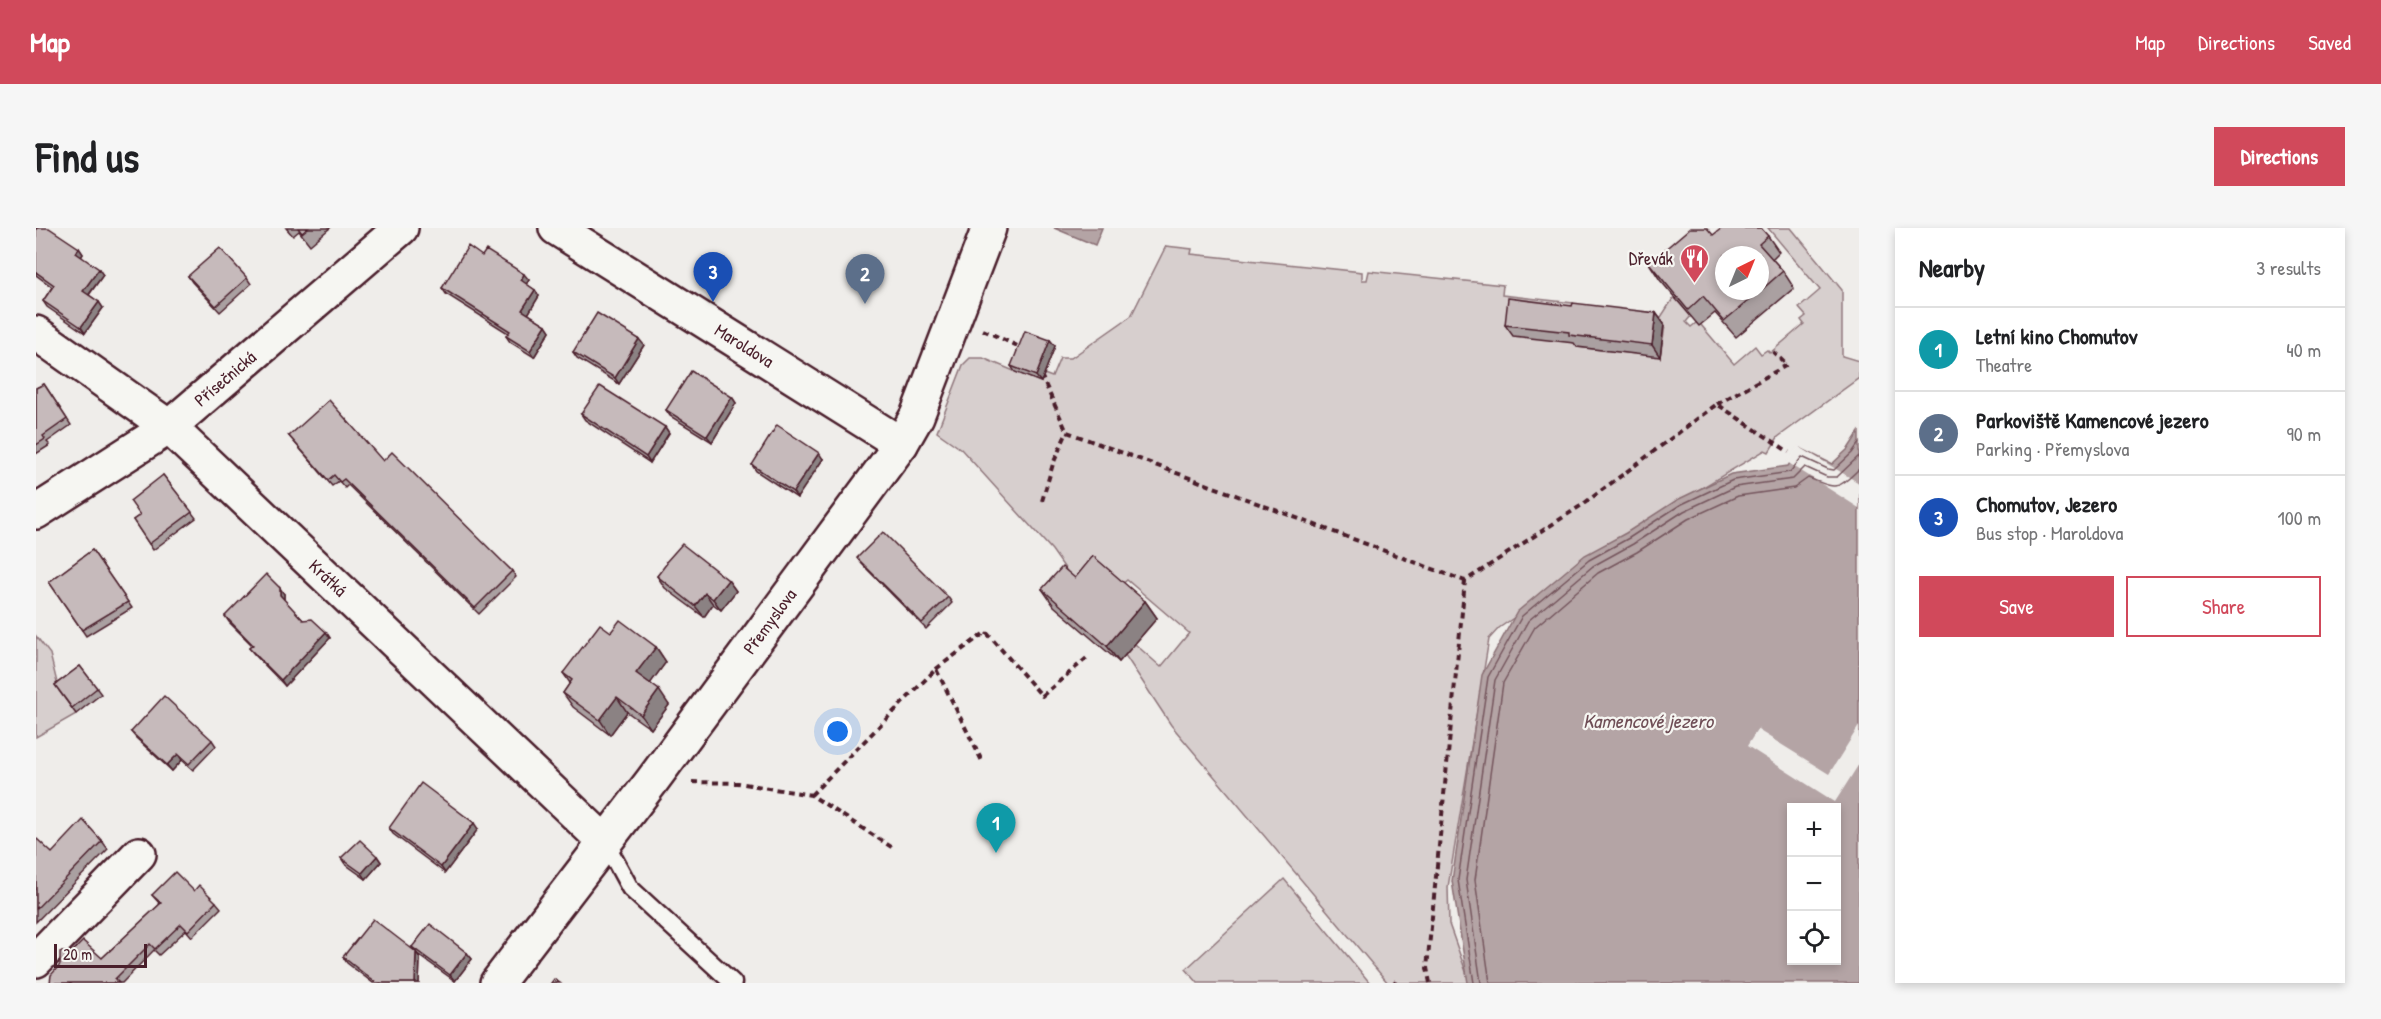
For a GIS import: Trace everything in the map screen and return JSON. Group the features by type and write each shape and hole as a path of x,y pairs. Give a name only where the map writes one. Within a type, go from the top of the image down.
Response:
{"street":[{"name":"Přísečnická","path":"36,512 169,427 401,228"},
{"name":"Maroldova","path":"556,228 902,444"},
{"name":"Přemyslova","path":"497,983 652,781 902,444 917,416 989,228"},
{"name":"Krátká","path":"36,333 169,427 604,842"},
{"path":"36,960 139,854"}],"lane":[{"path":"604,842 630,888 733,983"}],"path":[{"path":"955,316 1032,353"},
{"path":"1465,581 1582,506 1717,404 1787,365 1773,352"},
{"path":"1041,373 1067,432 1465,581"},
{"path":"1717,404 1789,452"},
{"path":"1042,501 1053,464 1067,432"},
{"path":"1430,983 1427,968 1465,581"},
{"path":"811,795 936,669 986,632 1042,696 1088,657"},
{"path":"936,669 983,763"},
{"path":"652,781 738,783 811,795 893,848"}],"shaded area":[{"path":"1768,228 1791,228 1842,290 1842,356 1859,361 1859,378 1778,437 1769,452 1765,450 1578,562 1582,571 1499,628 1489,639 1448,887 1449,924 1470,983 1388,983 1171,725 1125,655 1135,644 1161,667 1189,633 1127,580 1120,586 1080,590 1052,550 961,449 937,432 963,365 970,358 983,358 1040,382 1044,374 1052,377 1060,358 1071,358 1131,316 1166,246 1192,249 1191,254 1362,272 1362,280 1367,280 1369,271 1503,285 1502,295 1573,303 1577,347 1660,357 1665,326 1660,324 1661,317 1674,297 1691,316 1686,322 1691,327 1696,323 1701,325 1734,364 1755,346 1761,354 1767,350 1770,353 1804,324 1801,320 1806,316 1799,308 1820,290"},
{"path":"36,636 50,654 59,691 76,714 36,737"},
{"path":"1284,879 1370,983 1198,983 1186,969"}],"water":[{"path":"1054,228 1102,228 1095,245"},
{"name":"Kamencové jezero","path":"1859,432 1859,983 1468,983 1452,881 1482,675 1517,612 1585,555 1626,533 1677,500 1731,474 1788,466 1800,448 1832,464 1848,449"}],"pier":[{"path":"1798,446 1859,483 1859,508 1787,462"},
{"path":"1859,726 1859,764 1835,802 1747,746 1759,727 1758,730 1829,774"}],"building":[{"path":"36,228 49,228 79,248 76,253 99,269 83,291 99,302 81,327 43,301 54,285 36,272"},
{"path":"298,228 308,228 302,233"},
{"path":"1690,228 1707,228 1713,235 1722,228 1761,228 1768,236 1759,244 1761,246 1715,246 1715,300 1749,300 1724,321 1703,296 1688,310 1649,263"},
{"path":"468,246 482,256 486,250 524,274 521,280 535,290 522,310 546,325 530,351 506,336 510,331 442,288"},
{"path":"220,248 247,278 216,306 188,276"},
{"path":"1769,255 1783,271 1769,283"},
{"path":"1508,298 1656,313 1652,345 1505,325"},
{"path":"597,313 639,339 615,378 573,352"},
{"path":"1025,331 1050,340 1036,376 1011,366"},
{"path":"691,371 732,397 707,436 666,410"},
{"path":"44,384 67,419 43,436 45,439 36,445 36,388"},
{"path":"600,386 665,427 646,457 581,414"},
{"path":"329,400 383,461 392,452 512,571 475,608 344,479 340,482 334,475 328,480 289,436"},
{"path":"777,425 819,453 793,492 752,465"},
{"path":"163,475 192,512 149,544 133,520 140,515 130,501"},
{"path":"883,532 948,597 922,623 857,558"},
{"path":"682,544 728,580 713,599 705,593 695,606 657,576"},
{"path":"92,550 128,602 82,630 49,582"},
{"path":"1093,556 1145,601 1107,646 1042,589 1062,567 1075,578"},
{"path":"266,574 280,588 280,595 303,620 312,619 326,632 281,680 249,648 253,645 225,616"},
{"path":"620,620 656,647 636,673 659,690 641,715 617,697 600,720 563,693 572,680 563,673 600,624 611,632"},
{"path":"80,666 97,688 72,708 55,685"},
{"path":"164,696 212,740 189,764 178,754 167,765 131,732"},
{"path":"421,783 474,823 441,867 389,828"},
{"path":"83,820 102,841 36,909 37,839 52,853"},
{"path":"360,840 377,856 362,873 341,858"},
{"path":"175,872 194,891 199,885 216,902 188,931 181,924 155,949 150,944 115,979 119,983 50,983 51,975 60,965 60,952 72,952 83,941 102,958 161,903 152,895"},
{"path":"373,919 416,952 415,983 376,983 343,957"},
{"path":"430,924 467,953 450,975 412,947"}],"place":[{"name":"Dřevák","path":"1694,284"},
{"name":"Chomutov, Jezero","path":"713,302"},
{"name":"Parkoviště Kamencové jezero","path":"865,304"},
{"name":"Letní kino Chomutov","path":"996,853"}]}
